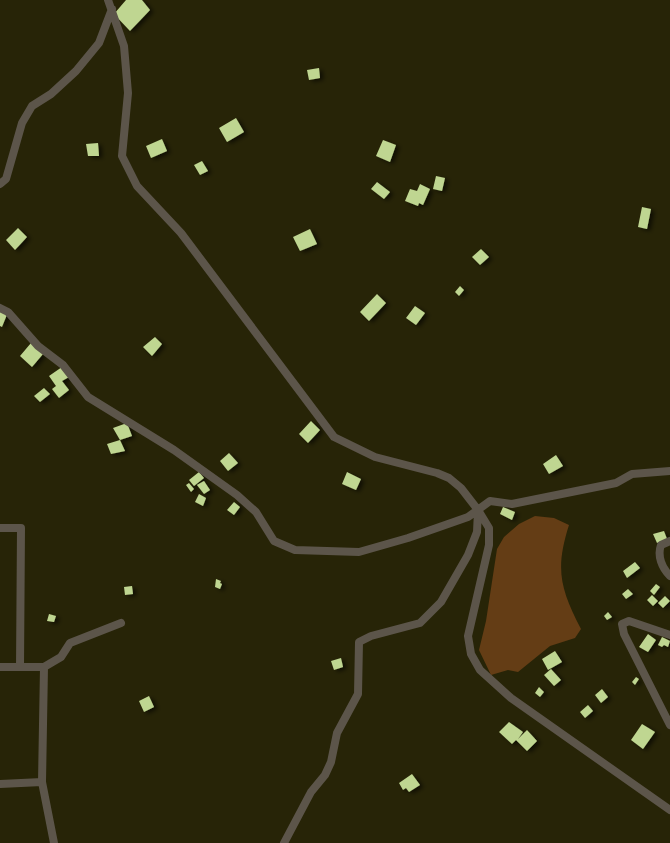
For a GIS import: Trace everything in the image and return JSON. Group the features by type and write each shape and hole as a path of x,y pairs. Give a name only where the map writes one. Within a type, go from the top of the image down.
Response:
{"street":[{"path":"108,0 124,46 128,93 122,156 137,186 181,233 334,437 375,457 437,473 449,478 461,488 478,510 488,528 489,545 468,636 471,654 480,670 511,698 670,810"},
{"path":"0,184 6,178 22,123 32,106 51,94 76,72 99,43 112,10"},
{"path":"0,308 8,312 38,346 63,366 88,397 174,450 237,495 256,512 274,541 294,550 359,552 408,538 468,517 490,501 512,504 616,483 632,474 670,471"},
{"path":"284,843 311,792 325,775 331,762 337,733 358,694 359,642 371,636 420,623 441,602 468,555 477,532 478,510"},
{"path":"0,528 21,528 20,667"},
{"path":"670,541 661,545 659,550 662,567 670,576"},
{"path":"670,635 629,621 622,624 624,634 670,725"},
{"path":"0,667 44,667 61,656 70,643 121,623"},
{"path":"44,667 42,782 54,843"},
{"path":"0,784 42,782"}],"shaded area":[{"path":"535,516 554,518 569,525 562,554 562,578 568,602 581,629 575,638 550,646 518,672 508,670 491,675 479,650 486,621 497,549 504,537 519,524"}],"building":[{"path":"126,0 142,0 150,10 130,31 114,14"},
{"path":"319,68 320,78 309,80 307,70"},
{"path":"236,118 244,132 227,142 219,128"},
{"path":"162,139 167,151 151,158 146,146"},
{"path":"383,140 396,145 390,162 376,156"},
{"path":"98,143 99,156 88,156 86,144"},
{"path":"202,161 208,171 200,175 194,165"},
{"path":"436,176 445,178 442,191 433,189"},
{"path":"377,182 390,192 384,199 371,189"},
{"path":"420,184 430,189 423,205 419,203 418,206 405,201 410,189 417,191"},
{"path":"642,207 651,209 647,229 638,227"},
{"path":"18,228 27,237 15,250 6,240"},
{"path":"310,229 317,244 300,251 293,237"},
{"path":"481,249 489,257 480,265 472,257"},
{"path":"460,286 464,290 459,296 455,292"},
{"path":"377,294 386,303 369,321 360,312"},
{"path":"415,306 425,313 416,325 406,318"},
{"path":"0,308 8,312 2,327 0,326"},
{"path":"155,337 162,344 152,356 143,347"},
{"path":"31,343 43,354 32,367 20,356"},
{"path":"62,367 69,377 62,381 69,390 59,398 52,389 56,386 49,376"},
{"path":"44,388 50,394 40,402 34,396"},
{"path":"311,421 320,430 308,443 299,434"},
{"path":"127,423 132,436 120,440 113,428"},
{"path":"120,440 125,451 111,454 107,444"},
{"path":"229,453 238,463 228,471 220,461"},
{"path":"556,455 563,466 549,474 543,464"},
{"path":"199,472 204,478 194,486 189,480"},
{"path":"347,472 361,479 356,490 342,484"},
{"path":"204,481 210,490 204,494 197,485"},
{"path":"189,483 194,489 191,492 186,485"},
{"path":"199,494 206,498 203,506 195,502"},
{"path":"234,502 240,507 234,515 227,510"},
{"path":"503,507 515,512 512,520 500,514"},
{"path":"664,531 667,539 657,543 653,534"},
{"path":"635,562 640,568 627,578 623,571"},
{"path":"216,579 221,581 220,583 222,584 220,589 215,587"},
{"path":"656,584 660,587 654,595 650,591"},
{"path":"132,586 133,594 125,595 124,587"},
{"path":"628,589 633,594 626,599 622,594"},
{"path":"652,595 658,601 653,606 647,600"},
{"path":"665,596 670,601 663,608 658,603"},
{"path":"608,612 612,617 607,620 604,616"},
{"path":"49,614 56,616 54,622 47,621"},
{"path":"648,634 656,640 648,652 639,647"},
{"path":"662,637 670,641 668,647 658,645"},
{"path":"555,651 562,662 548,670 542,659"},
{"path":"341,658 343,667 334,670 331,661"},
{"path":"551,669 561,680 554,686 544,675"},
{"path":"636,677 639,679 635,685 632,682"},
{"path":"539,687 544,692 540,697 535,693"},
{"path":"602,689 608,697 601,703 595,695"},
{"path":"149,696 154,707 144,712 139,701"},
{"path":"588,705 593,711 585,718 580,712"},
{"path":"509,722 523,732 518,739 527,730 537,741 527,751 516,740 512,744 499,732"},
{"path":"642,724 655,732 643,749 631,740"},
{"path":"412,774 420,785 409,792 406,788 403,790 399,783"}]}
